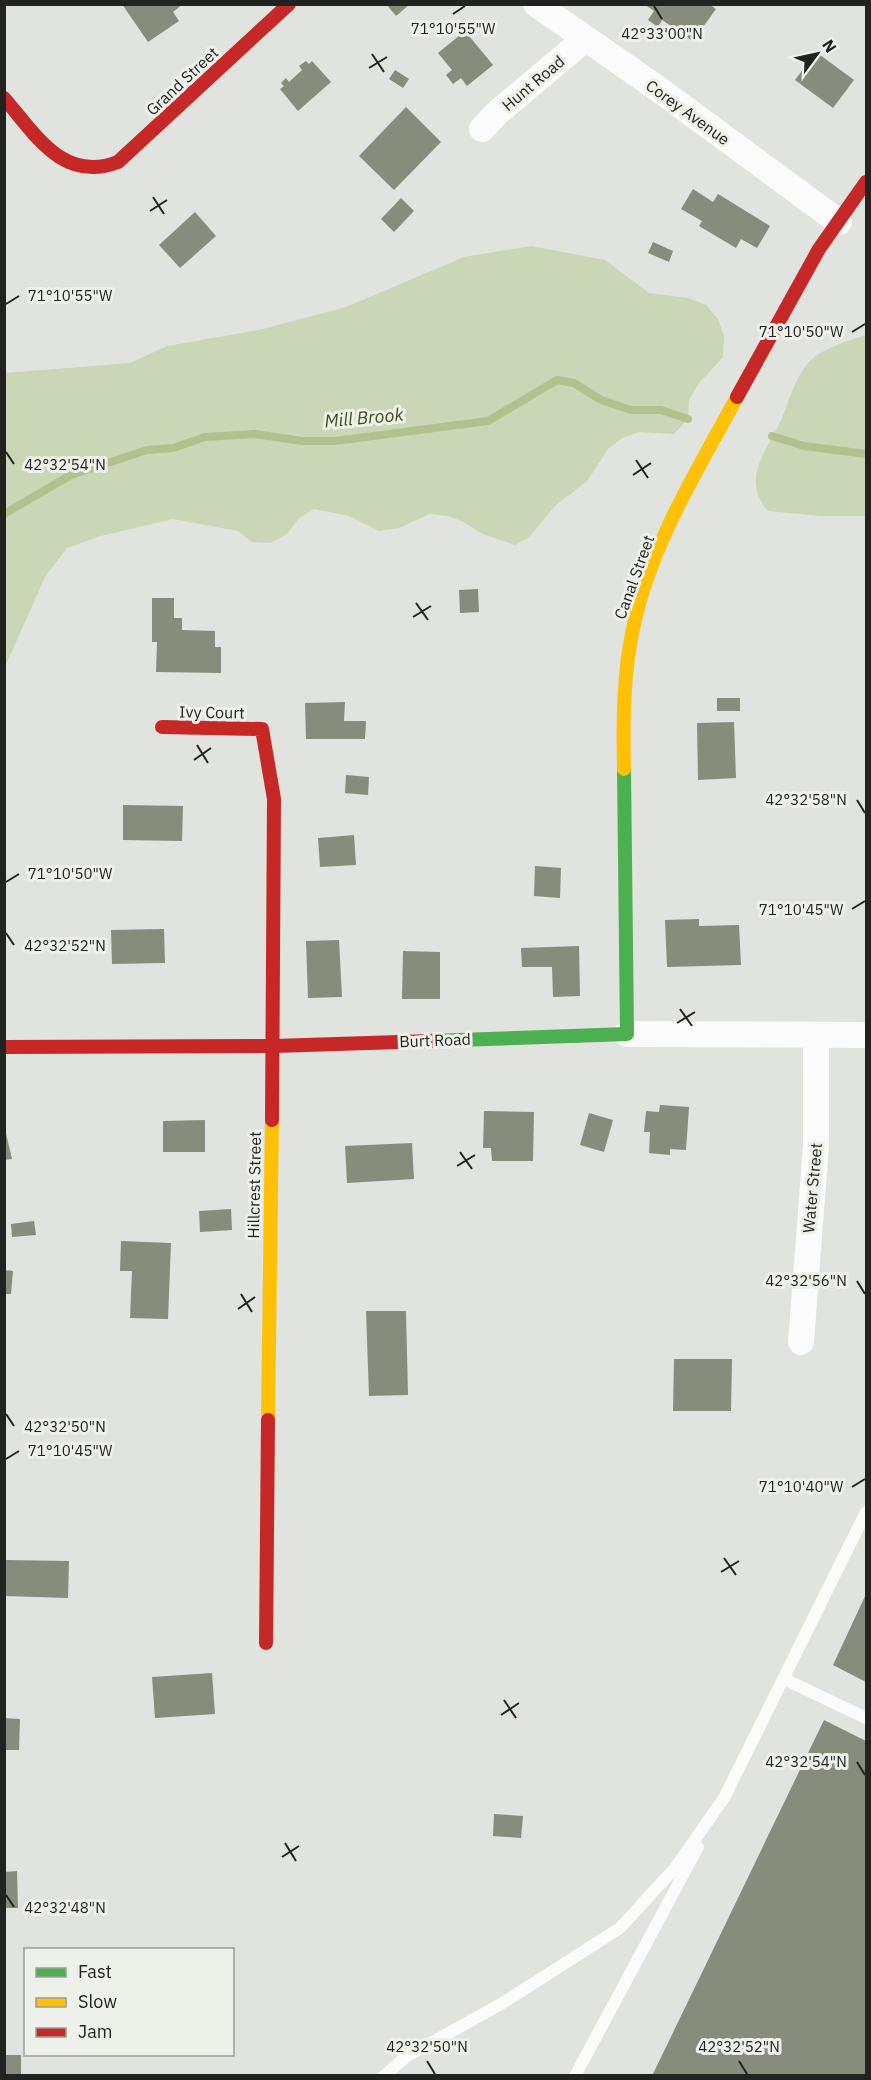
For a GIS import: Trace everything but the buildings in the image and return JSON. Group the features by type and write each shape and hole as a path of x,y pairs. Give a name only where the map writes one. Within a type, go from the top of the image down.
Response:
{"street":[{"name":"Grand Street","path":"4,98 61,159 76,168 91,171 104,170 118,162 289,4"},
{"name":"Corey Avenue","path":"536,4 657,88 839,222"},
{"name":"Hunt Road","path":"482,129 497,113 585,39"},
{"name":"Canal Street","path":"627,1034 623,708 627,661 634,621 666,535 786,305 867,182"},
{"name":"Ivy Court","path":"162,727 262,729"},
{"name":"Hillcrest Street","path":"262,729 274,799 274,1046 268,1282 266,1643"},
{"name":"Burt Road","path":"4,1047 274,1046 627,1034 867,1035"},
{"name":"Water Street","path":"801,1342 816,1146 816,1035"}],"lane":[{"path":"575,2076 724,1798 867,1512"},
{"path":"784,1679 867,1718"},
{"path":"384,2076 407,2056 501,2004 620,1928 675,1868 724,1798"}],"green space":[{"path":"531,246 605,260 649,293 688,298 706,305 718,319 724,336 723,357 699,383 689,400 688,419 674,434 639,432 622,438 608,449 588,480 555,506 529,537 515,545 480,533 464,522 448,516 430,514 399,528 379,531 349,516 314,509 299,518 287,534 271,543 252,542 238,531 173,519 101,536 67,548 45,577 5,667 5,373 130,363 167,346 259,330 346,307 464,257"},
{"path":"866,335 866,516 821,516 768,511 760,499 756,487 756,476 763,454 781,420 799,376 809,362 822,352"}],"waterway":[{"name":"Mill Brook","path":"4,514 71,475 147,450 173,448 205,437 255,434 302,441 335,441 488,421 557,380 574,383 601,400 631,410 661,410 688,419"},
{"name":"Mill Brook","path":"772,436 804,446 866,454"}],"traffic: fast":[{"path":"430,1041 627,1034 624,769"}],"traffic: slow":[{"path":"624,769 626,678 630,642 642,594 664,535 737,397"},
{"path":"268,1420 272,1120"}],"traffic: jam":[{"path":"4,98 40,140 66,161 81,166 99,167 118,162 289,4"},
{"path":"737,397 819,249 866,182"},
{"path":"162,727 262,729 274,799 272,1120"},
{"path":"4,1047 274,1046 430,1041"},
{"path":"266,1643 268,1420"}]}
